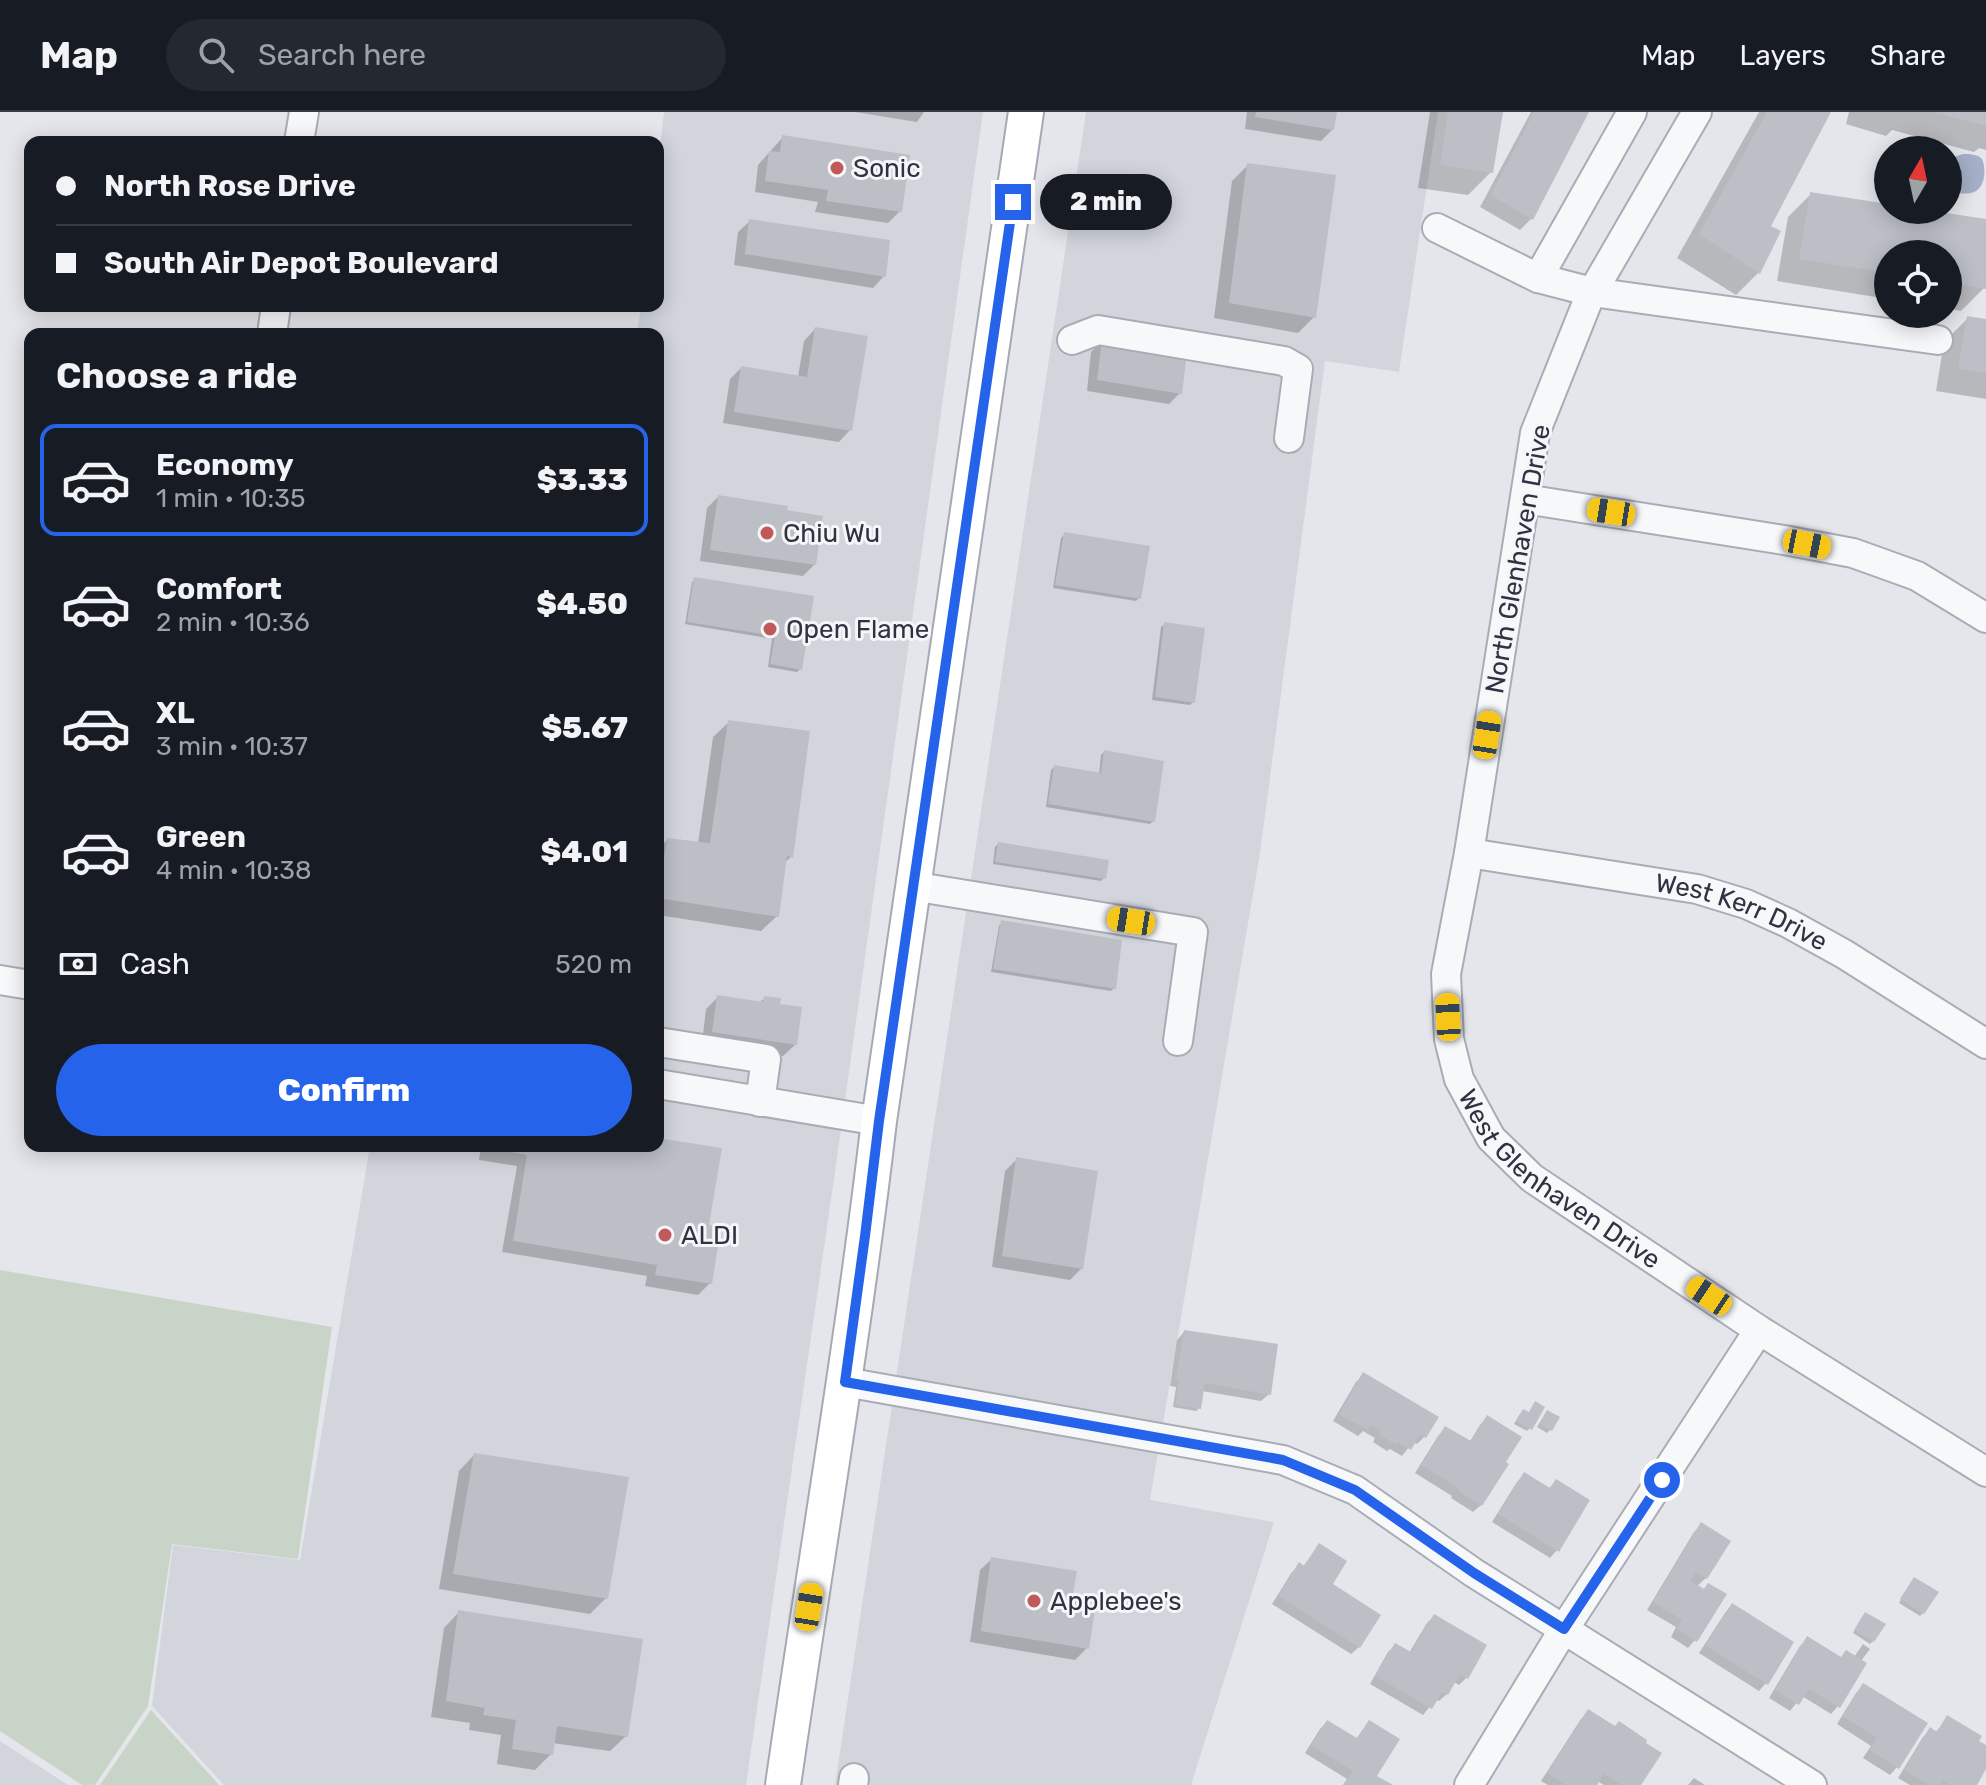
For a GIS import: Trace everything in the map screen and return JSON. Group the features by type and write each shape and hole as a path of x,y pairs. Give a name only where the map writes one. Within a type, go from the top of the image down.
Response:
{"main road":[{"path":"783,1785 845,1382 912,886 1026,112"}],"street":[{"path":"300,136 304,112"},
{"path":"1538,278 1632,112"},
{"name":"North Glenhaven Drive","path":"1449,1039 1446,974 1469,853 1535,433 1592,292 1697,112"},
{"path":"1437,228 1538,278 1592,292 1938,340"},
{"path":"1072,340 1098,330 1284,361 1298,369 1289,438"},
{"path":"1525,499 1853,553 1917,576 1986,618"},
{"name":"West Kerr Drive","path":"1469,853 1697,889 1746,904 1844,954 1986,1044"},
{"path":"912,886 1193,932 1178,1041"},
{"path":"0,980 24,984"},
{"name":"West Glenhaven Drive","path":"1449,1039 1459,1079 1491,1138 1532,1178 1759,1330 1986,1472"},
{"path":"664,1043 766,1059 760,1102"},
{"path":"664,1085 879,1121"},
{"path":"1469,1785 1564,1629 1759,1330"},
{"path":"845,1382 1283,1460 1355,1490 1474,1573 1812,1785"}],"shaded area":[{"path":"664,112 983,112 746,1785 224,1785 152,1706 173,1545 300,1560 369,1152 664,1152 664,328 638,328 640,312 664,312 664,136 661,136"},
{"path":"1086,112 1438,112 1399,372 1325,361 1260,853 1150,1500 1274,1522 1191,1785 835,1785"},
{"path":"0,1741 68,1785 0,1785"}],"green space":[{"path":"0,1270 332,1327 298,1559 172,1544 148,1706 95,1785 82,1785 0,1731"},
{"path":"151,1710 219,1785 100,1785"}],"water":[{"path":"1962,154 1976,155 1982,159 1984,167 1983,182 1978,190 1971,193 1962,194"}],"building":[{"path":"1256,112 1337,112 1334,130 1255,117"},
{"path":"1448,112 1503,112 1493,173 1440,165"},
{"path":"1534,112 1589,112 1533,220 1491,195"},
{"path":"1767,112 1831,112 1771,226 1781,231 1760,274 1699,234"},
{"path":"1986,112 1986,126 1936,113"},
{"name":"Sonic","path":"782,135 910,155 902,212 826,201 828,190 765,181 769,151 780,152"},
{"path":"1247,163 1336,175 1316,318 1229,303"},
{"path":"1810,192 1874,202 1874,224 1962,224 1962,215 1986,219 1986,289 1962,285 1962,240 1874,240 1874,271 1799,259"},
{"path":"749,219 890,240 886,277 745,254"},
{"path":"1967,316 1986,319 1986,373 1958,369"},
{"path":"815,327 868,336 852,431 734,412 741,366 807,377"},
{"path":"1102,339 1187,352 1182,394 1097,380"},
{"name":"Chiu Wu","path":"718,495 788,506 787,510 823,516 816,565 710,550"},
{"path":"1064,532 1150,546 1141,599 1055,585"},
{"name":"Open Flame","path":"694,577 814,596 802,670 770,664 775,636 687,622"},
{"path":"1164,622 1205,628 1195,703 1155,697"},
{"path":"728,720 810,731 793,858 787,856 779,917 664,899 667,838 710,843"},
{"path":"1104,750 1164,761 1155,822 1048,804 1054,765 1101,773"},
{"path":"998,842 1109,860 1106,879 995,862"},
{"path":"1001,920 1122,940 1116,989 993,969"},
{"path":"717,995 763,1002 764,996 781,998 780,1004 802,1007 797,1045 712,1032"},
{"path":"664,1139 722,1148 709,1225 721,1227 712,1284 655,1275 657,1265 513,1241 527,1155 509,1152 664,1152"},
{"path":"1016,1157 1098,1171 1083,1269 1002,1256"},
{"path":"1184,1330 1278,1344 1271,1395 1205,1383 1201,1409 1175,1405"},
{"path":"1363,1372 1439,1417 1426,1438 1420,1435 1411,1450 1379,1434 1381,1430 1370,1425 1367,1430 1339,1414"},
{"path":"1535,1401 1545,1407 1532,1430 1516,1421 1523,1409 1529,1412"},
{"path":"1547,1410 1560,1417 1552,1431 1539,1424"},
{"path":"1487,1415 1522,1437 1482,1506 1421,1465 1445,1426 1471,1441"},
{"path":"474,1453 629,1477 608,1599 453,1574"},
{"path":"1524,1472 1550,1488 1556,1479 1590,1500 1559,1552 1498,1514"},
{"path":"1701,1522 1731,1541 1707,1579 1696,1572 1691,1581 1704,1589 1708,1583 1727,1594 1697,1642 1677,1629 1682,1620 1653,1602"},
{"path":"1319,1543 1347,1561 1333,1584 1381,1615 1360,1648 1278,1596 1299,1562 1304,1566"},
{"name":"Applebee's","path":"991,1557 1077,1571 1072,1599 1096,1603 1089,1649 981,1631"},
{"path":"1914,1577 1939,1592 1924,1614 1900,1599"},
{"path":"1732,1603 1794,1642 1768,1685 1705,1645"},
{"path":"458,1610 643,1639 628,1737 557,1726 553,1755 512,1749 516,1720 483,1715 485,1708 446,1701"},
{"path":"1865,1612 1886,1624 1874,1642 1854,1630"},
{"path":"1434,1614 1487,1645 1468,1679 1460,1674 1448,1695 1442,1692 1432,1709 1375,1676 1395,1643 1411,1652"},
{"path":"1807,1636 1841,1657 1846,1650 1867,1663 1840,1708 1809,1689 1799,1705 1775,1690"},
{"path":"1863,1683 1928,1723 1899,1769 1869,1750 1877,1738 1842,1716"},
{"path":"1588,1709 1615,1726 1619,1721 1662,1753 1641,1785 1622,1785 1604,1774 1597,1785 1566,1785 1547,1773"},
{"path":"1947,1715 1982,1736 1979,1741 1986,1745 1986,1769 1977,1785 1950,1785 1943,1781 1940,1785 1929,1785 1904,1770 1930,1727 1937,1732"},
{"path":"1327,1720 1357,1738 1369,1720 1400,1739 1377,1776 1393,1785 1344,1785 1353,1771 1311,1745"}],"place":[{"name":"Sonic","path":"837,168"},
{"name":"Chiu Wu","path":"767,533"},
{"name":"Open Flame","path":"770,629"},
{"name":"ALDI","path":"665,1235"},
{"name":"Applebee's","path":"1034,1601"}],"route":[{"path":"1013,202 879,1121 845,1382 1283,1460 1355,1490 1474,1573 1564,1629 1662,1480"}]}
